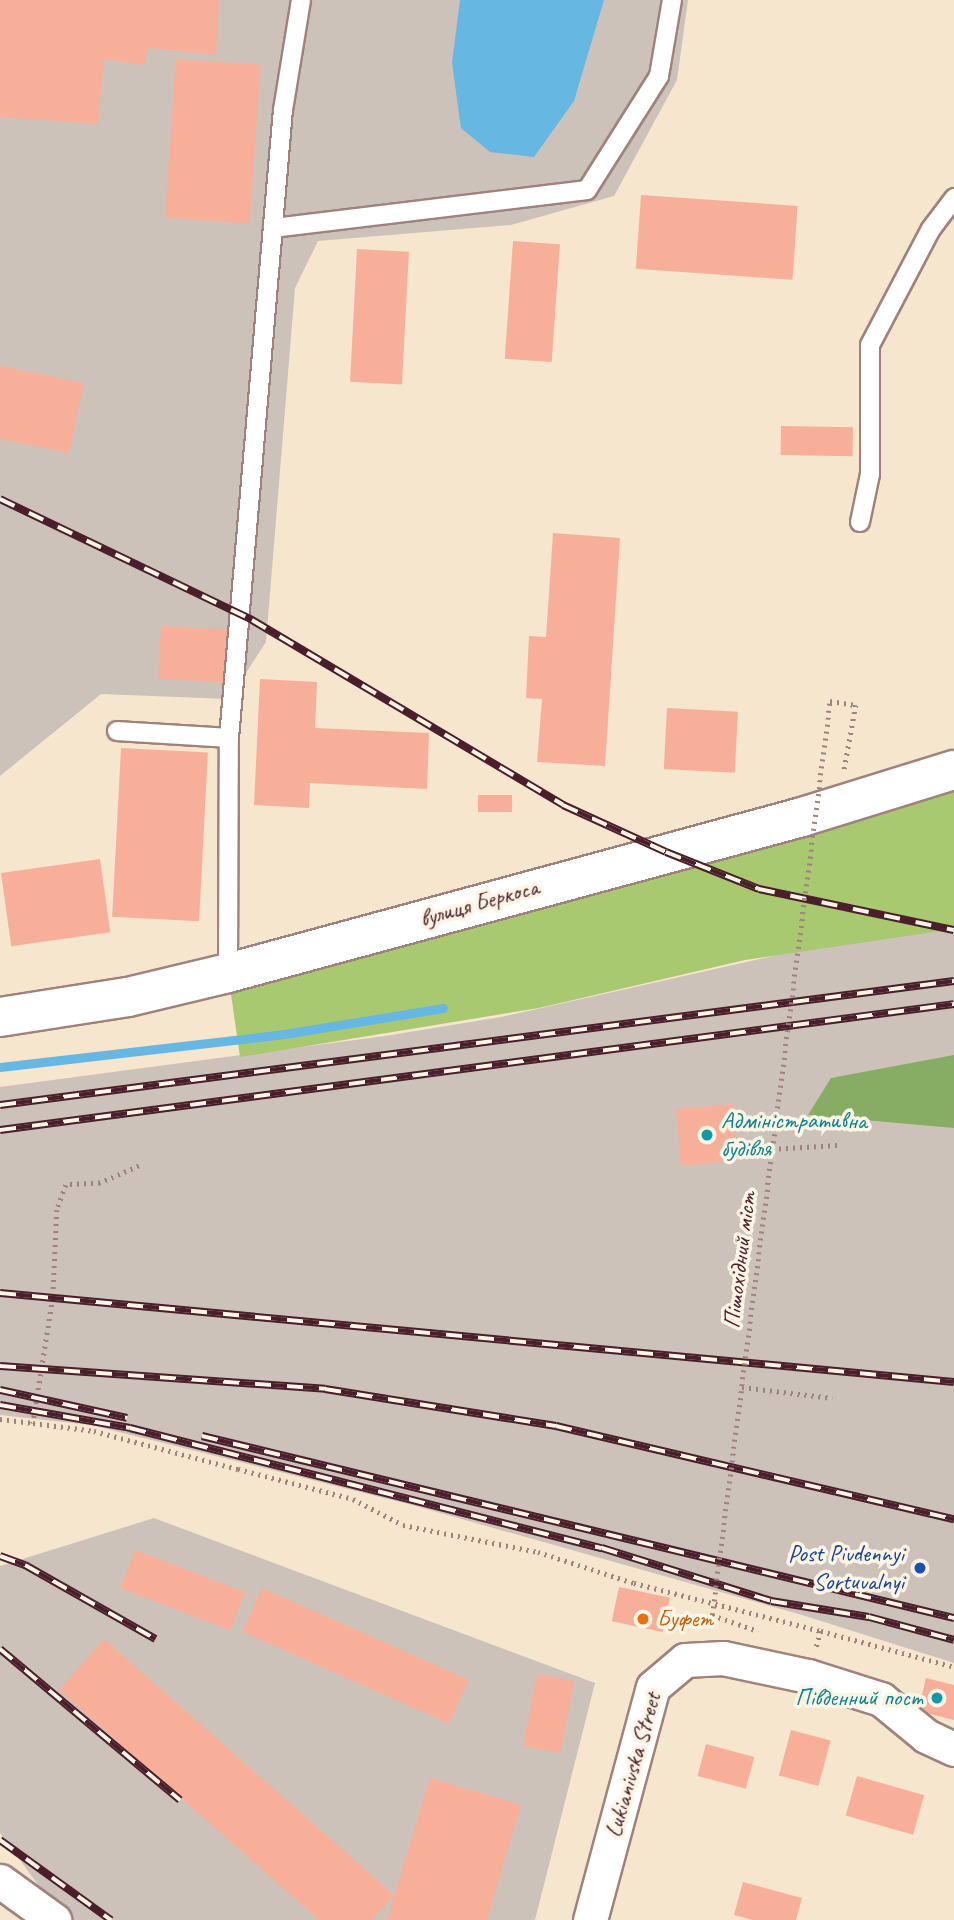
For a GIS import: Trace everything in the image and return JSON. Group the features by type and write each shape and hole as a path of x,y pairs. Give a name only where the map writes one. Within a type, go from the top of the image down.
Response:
{"street":[{"name":"вулиця Беркоса","path":"0,1017 128,997 228,974 802,817 954,770"},
{"name":"Lukianivska Street","path":"590,1920 653,1687 685,1660 723,1658 808,1676 881,1699 926,1736 954,1749"},
{"path":"0,1881 54,1920"}],"lane":[{"path":"228,974 229,738 284,110 301,0"},
{"path":"274,228 587,190 659,76 671,0"},
{"path":"860,522 870,474 870,345 931,229 954,198"},
{"path":"117,731 229,738"}],"path":[{"name":"Пішохідний міст","path":"712,1615 830,701 856,705 844,771"},
{"path":"772,1149 837,1144"},
{"path":"33,1423 53,1297 57,1210 66,1185 100,1182 139,1166"},
{"path":"742,1387 832,1398"},
{"path":"0,1419 94,1431 225,1465 353,1499 403,1525 538,1552 634,1583 954,1667"},
{"path":"815,1652 821,1631"}],"shaded area":[{"path":"0,0 688,0 677,80 614,196 511,225 318,241 295,288 266,642 229,699 101,694 0,776"},
{"path":"954,929 954,1663 802,1615 412,1505 91,1425 0,1415 0,1087 385,1036 501,1017 836,942"},
{"path":"154,1518 595,1683 535,1920 64,1920 0,1833 0,1566"}],"green space":[{"path":"954,767 954,929 745,960 539,1008 240,1057 228,973"},
{"path":"954,1055 954,1128 808,1115 831,1078"}],"water":[{"path":"460,0 604,0 574,101 534,157 490,152 461,128 452,63"}],"building":[{"path":"0,0 219,0 216,55 148,48 144,65 104,59 98,124 0,117"},
{"path":"176,59 261,65 250,224 165,218"},
{"path":"641,195 798,206 792,280 636,269"},
{"path":"513,241 560,244 552,362 505,359"},
{"path":"357,249 409,252 402,385 350,382"},
{"path":"0,366 84,383 69,453 0,439"},
{"path":"781,426 853,427 852,456 780,455"},
{"path":"553,533 620,538 605,766 537,762 542,699 526,698 529,636 546,637"},
{"path":"161,626 232,630 229,683 158,679"},
{"path":"260,679 317,682 315,728 429,733 427,789 310,783 309,808 254,805"},
{"path":"667,708 738,712 735,773 664,769"},
{"path":"121,748 208,753 199,921 112,917"},
{"path":"478,795 512,795 512,812 478,812"},
{"path":"100,859 110,932 11,946 1,873"},
{"name":"Адміністративна будівля","path":"733,1104 738,1161 681,1166 676,1109"},
{"path":"135,1550 245,1592 230,1631 120,1588"},
{"path":"619,1587 670,1598 663,1632 612,1621"},
{"path":"262,1588 468,1680 449,1724 242,1632"},
{"path":"104,1639 394,1895 372,1920 319,1920 59,1690"},
{"path":"537,1674 574,1681 560,1753 523,1746"},
{"name":"Південний пост","path":"926,1678 954,1685 954,1720 918,1711"},
{"path":"791,1730 831,1741 818,1786 779,1775"},
{"path":"706,1744 754,1757 746,1789 697,1776"},
{"path":"857,1776 924,1795 913,1835 846,1815"},
{"path":"430,1778 521,1805 487,1920 387,1920"},
{"path":"743,1882 802,1898 796,1920 753,1920 734,1915"}],"waterway":[{"path":"0,1067 278,1035 443,1008"}],"railway":[{"path":"0,499 252,620 563,805 666,852 759,889 954,930"},
{"path":"0,1105 954,981"},
{"path":"0,1130 954,1004"},
{"path":"0,1293 954,1382"},
{"path":"0,1366 325,1389 556,1426 954,1519"},
{"path":"0,1390 127,1418"},
{"path":"0,1405 130,1428 602,1548 771,1601 869,1617 954,1640"},
{"path":"202,1436 954,1618"},
{"path":"0,1556 25,1565 155,1639"},
{"path":"0,1649 180,1800"},
{"path":"0,1840 111,1920"}],"place":[{"name":"Адміністративна будівля","path":"707,1135"},
{"name":"Post Pivdennyi Sortuvalnyi","path":"920,1568"},
{"name":"Буфет","path":"643,1619"},
{"name":"Південний пост","path":"937,1698"}]}
